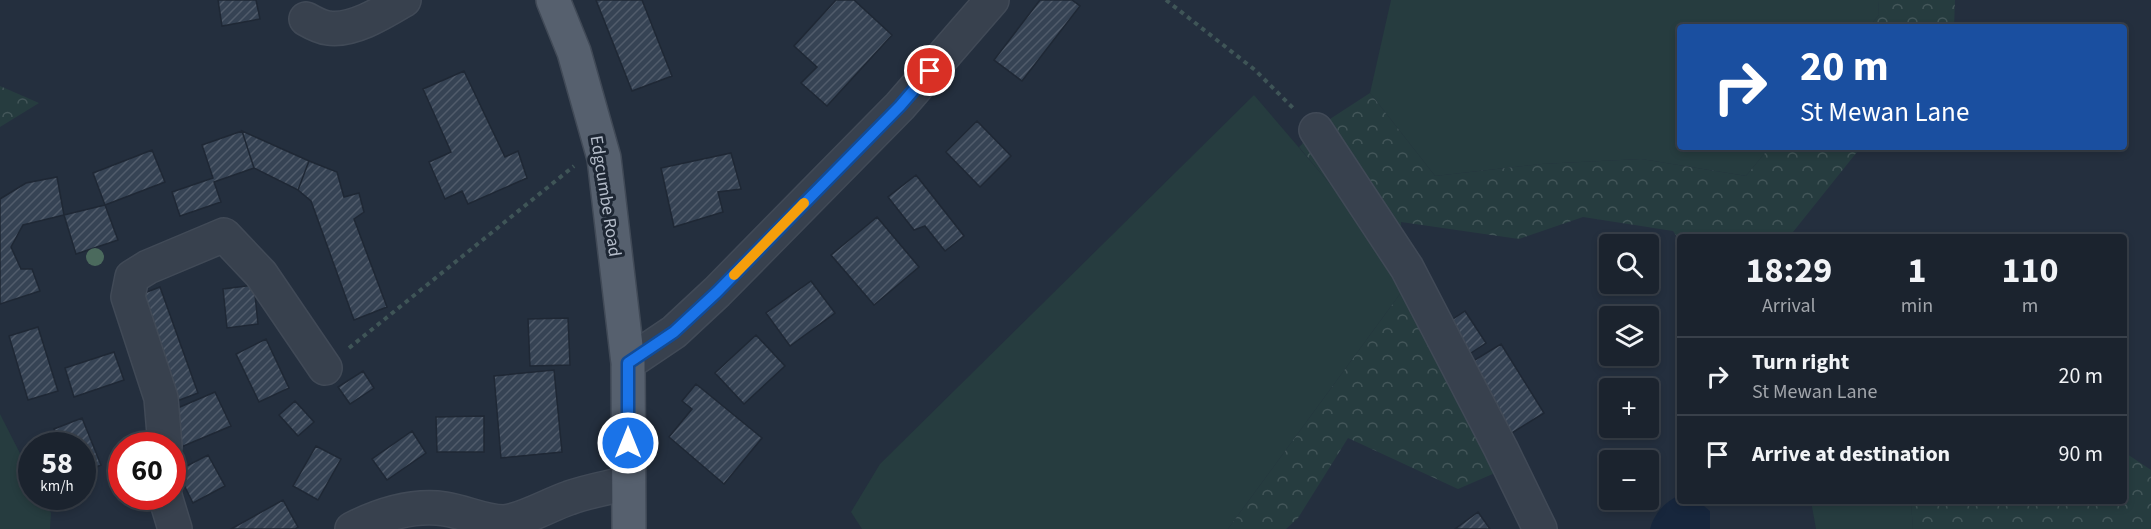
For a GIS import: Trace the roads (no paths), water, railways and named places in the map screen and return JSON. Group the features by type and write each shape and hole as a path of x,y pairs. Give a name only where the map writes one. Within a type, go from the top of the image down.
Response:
{"main road":[{"name":"Edgcumbe Road","path":"553,0 574,52 604,158 628,363 629,529"}],"street":[{"path":"306,20 320,26 339,28 363,22 404,0"},
{"path":"628,363 674,332 717,292 900,106 992,0"},
{"path":"1316,130 1407,268 1501,448 1540,529"},
{"path":"164,432 161,398 128,297 132,276 224,235 261,274 325,368"},
{"path":"351,529 375,517 406,509 444,508 505,522 571,497 627,483"},
{"path":"169,510 175,529"}],"water":[{"path":"1677,497 1677,504 1702,504 1710,511 1710,529 1650,529 1661,508"}]}
